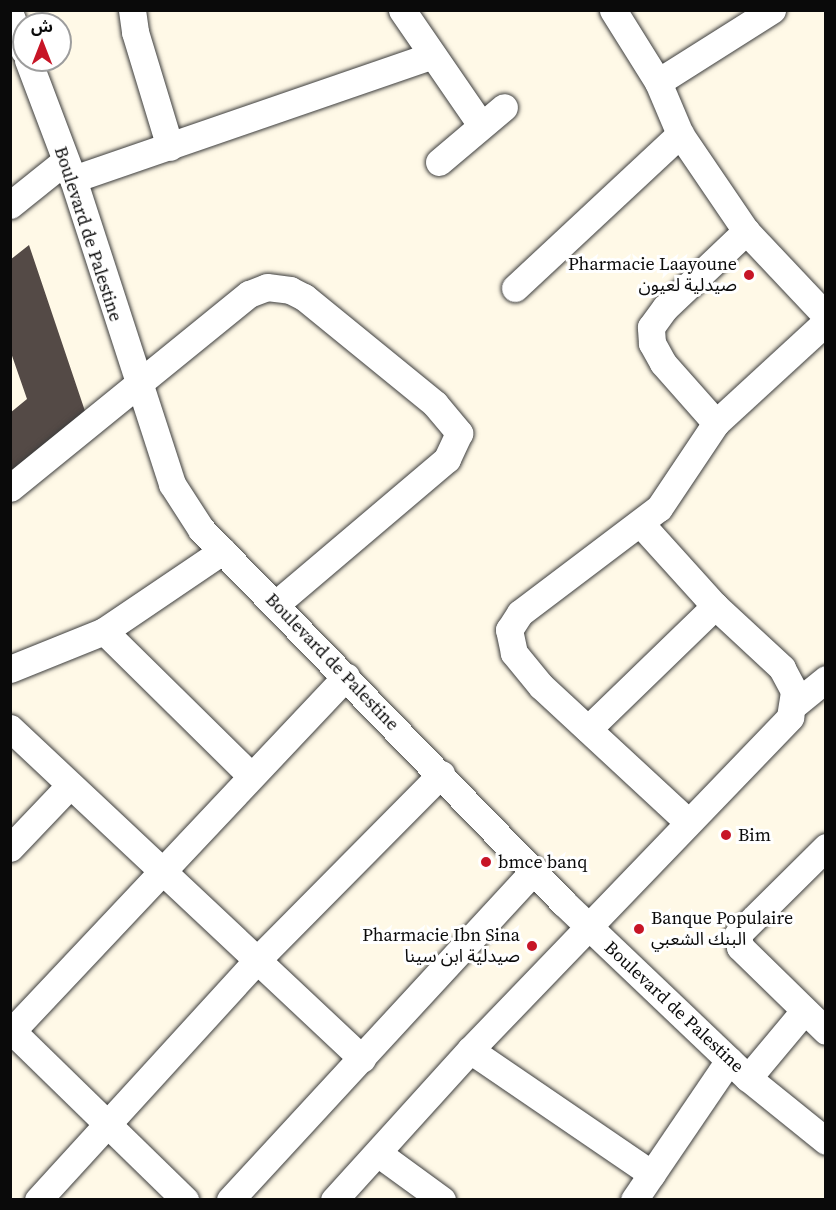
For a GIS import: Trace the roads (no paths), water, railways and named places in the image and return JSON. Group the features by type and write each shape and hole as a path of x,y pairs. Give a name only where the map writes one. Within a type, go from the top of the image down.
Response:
{"street":[{"path":"132,10 135,32 170,147"},
{"path":"402,10 431,56 481,125"},
{"path":"613,10 658,82 680,134 746,231 825,316"},
{"path":"658,82 772,10"},
{"path":"10,205 69,170 170,147 431,56"},
{"name":"Boulevard de Palestine","path":"32,72 69,170 172,484 201,529 590,927 739,1069 825,1142"},
{"path":"439,162 504,107"},
{"path":"515,288 680,134"},
{"path":"716,423 663,363 652,343 651,327 664,308 746,231"},
{"path":"10,488 256,289 290,290 404,377 456,426 458,440 447,459 276,604"},
{"path":"688,822 588,729 522,663 509,645 509,630 520,613 641,524 669,497 696,449 716,423 825,322"},
{"path":"334,1200 379,1154 470,1050 688,822 784,727 794,705 794,691 782,669 715,606 641,524"},
{"path":"10,669 104,631 222,551"},
{"path":"588,729 715,606"},
{"path":"104,631 250,775"},
{"path":"185,1200 11,1032 250,775 346,677"},
{"path":"794,705 825,679"},
{"path":"10,728 69,786 259,958 362,1059"},
{"path":"39,1200 259,958 441,774"},
{"path":"10,848 69,786"},
{"path":"825,847 738,934 740,947 825,1031"},
{"path":"230,1200 535,870"},
{"path":"634,1200 652,1174 739,1069 804,1011"},
{"path":"470,1050 652,1174"},
{"path":"379,1154 442,1200"}],"place":[{"name":"Pharmacie Laayoune صيدلية لعيون","path":"749,275"},
{"name":"Bim","path":"726,835"},
{"name":"bmce banq","path":"486,862"},
{"name":"Banque Populaire البنك الشعبي","path":"639,929"},
{"name":"Pharmacie Ibn Sina صيدلية ابن سينا","path":"532,946"}]}
